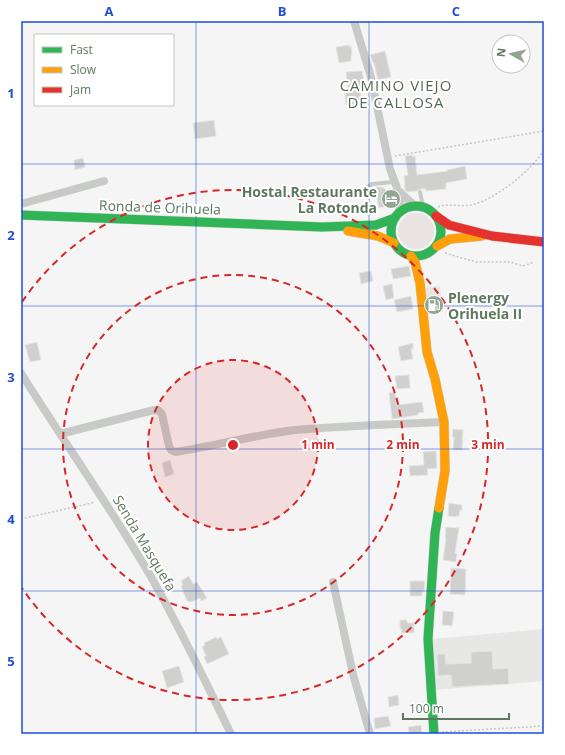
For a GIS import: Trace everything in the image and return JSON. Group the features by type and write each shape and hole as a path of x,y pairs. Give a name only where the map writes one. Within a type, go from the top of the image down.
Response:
{"main road":[{"name":"Ronda de Orihuela","path":"21,215 322,227 376,224 397,215 404,209 426,210"},
{"path":"426,210 449,225 492,236 544,242"},
{"path":"420,283 425,261 440,239 441,231 440,223 426,210"},
{"path":"394,243 391,230 397,215"},
{"name":"Ronda de Orihuela","path":"322,227 374,235 387,239 394,243 399,250 411,256"},
{"path":"411,256 419,256 450,239 492,236"},
{"path":"411,256 415,262 420,283 427,352 435,379 444,422 446,456 446,471 435,533 428,639 434,733"}],"street":[{"path":"354,21 371,77 387,157 400,202 397,215"},
{"path":"21,204 104,181"},
{"path":"396,185 404,196 426,210"},
{"name":"Senda Masquefa","path":"21,373 101,494 146,569 175,621 231,734"},
{"path":"60,434 158,410 162,414 169,446 171,450 175,452 294,431 373,425 444,422"},
{"path":"333,582 353,674 370,734"}],"lane":[{"path":"363,190 372,184 396,185"},
{"path":"420,192 426,210"}],"path":[{"path":"387,157 544,131"},
{"path":"426,210 440,206 471,205 489,198 524,173 538,160 544,150"},
{"path":"434,249 476,262 510,262 523,266 534,262"},
{"path":"21,519 92,503 101,494"},
{"path":"434,733 544,726"}],"shaded area":[{"path":"420,213 429,218 433,224 433,238 429,244 420,249 412,249 403,244 399,238 398,227 403,218 409,214"},
{"name":"Plenergy Orihuela II","path":"440,286 443,312 428,314 423,287"},
{"path":"544,629 544,681 435,690 432,639"}],"building":[{"path":"349,45 349,47 351,46 351,61 339,63 336,47"},
{"path":"385,51 391,77 378,80 374,63 370,55"},
{"path":"362,71 365,86 361,86 360,104 346,105 345,91 348,91 346,72"},
{"path":"214,120 216,136 195,139 193,123"},
{"path":"412,155 413,157 415,156 417,175 448,171 447,170 465,166 467,179 446,183 446,189 426,191 426,189 420,189 417,191 407,192 405,190 404,176 408,175 405,156"},
{"path":"83,158 85,167 75,170 74,160"},
{"path":"375,187 382,187 389,192 392,192 394,204 379,208"},
{"path":"409,266 411,276 393,279 391,269"},
{"path":"371,271 373,281 361,284 359,273"},
{"path":"392,284 394,298 386,300 383,286"},
{"path":"411,296 413,309 397,312 394,300"},
{"path":"37,342 41,360 30,362 25,345"},
{"path":"413,343 413,349 411,349 413,359 401,361 398,347"},
{"path":"409,375 410,388 397,389 395,376"},
{"path":"395,392 396,405 422,402 424,412 418,413 418,415 392,419 389,393"},
{"path":"453,429 463,430 462,450 453,450"},
{"path":"436,451 437,468 427,469 428,475 410,476 409,466 424,465 423,452"},
{"path":"170,460 174,474 165,477 162,463"},
{"path":"449,503 462,505 462,511 460,510 459,516 448,516"},
{"path":"446,527 459,528 455,553 457,554 456,562 443,560"},
{"path":"451,568 466,569 465,595 450,594"},
{"path":"189,576 193,584 197,582 207,598 201,601 200,598 191,602 187,601 181,586 183,585 181,581"},
{"path":"410,581 425,581 422,596 410,596"},
{"path":"443,611 454,612 452,626 442,625"},
{"path":"400,620 406,620 408,623 414,623 414,633 401,633 402,629 400,629"},
{"path":"216,637 217,639 221,637 229,654 207,664 204,657 206,656 202,647 205,645 204,643"},
{"path":"492,651 493,669 508,668 509,684 452,687 451,675 438,676 437,654 445,654 446,664 471,663 471,652"},
{"path":"179,666 184,682 167,688 162,671"},
{"path":"398,695 399,705 389,707 388,697"},
{"path":"388,716 391,726 375,729 374,718"},
{"path":"421,725 422,734 409,734 408,727"}],"traffic: fast":[{"path":"416,206 426,208 434,213 439,221 441,231 439,241 434,249 426,254 416,256 406,254 398,249 393,241 391,231 393,221 398,213 406,208 416,206"},
{"path":"21,215 322,227 376,225 395,218"},
{"path":"434,734 428,639 435,533 439,508"}],"traffic: slow":[{"path":"348,231 378,236 394,243"},
{"path":"437,246 450,239 482,236"},
{"path":"411,256 415,262 420,283 427,352 435,379 444,422 445,471 439,508"}],"traffic: jam":[{"path":"436,216 449,225 492,236 544,242"}],"place":[{"name":"Hostal Restaurante La Rotonda","path":"391,199"},
{"name":"Plenergy Orihuela II","path":"434,305"}],"district":[{"name":"CAMINO VIEJO DE CALLOSA","path":"396,94"}]}
